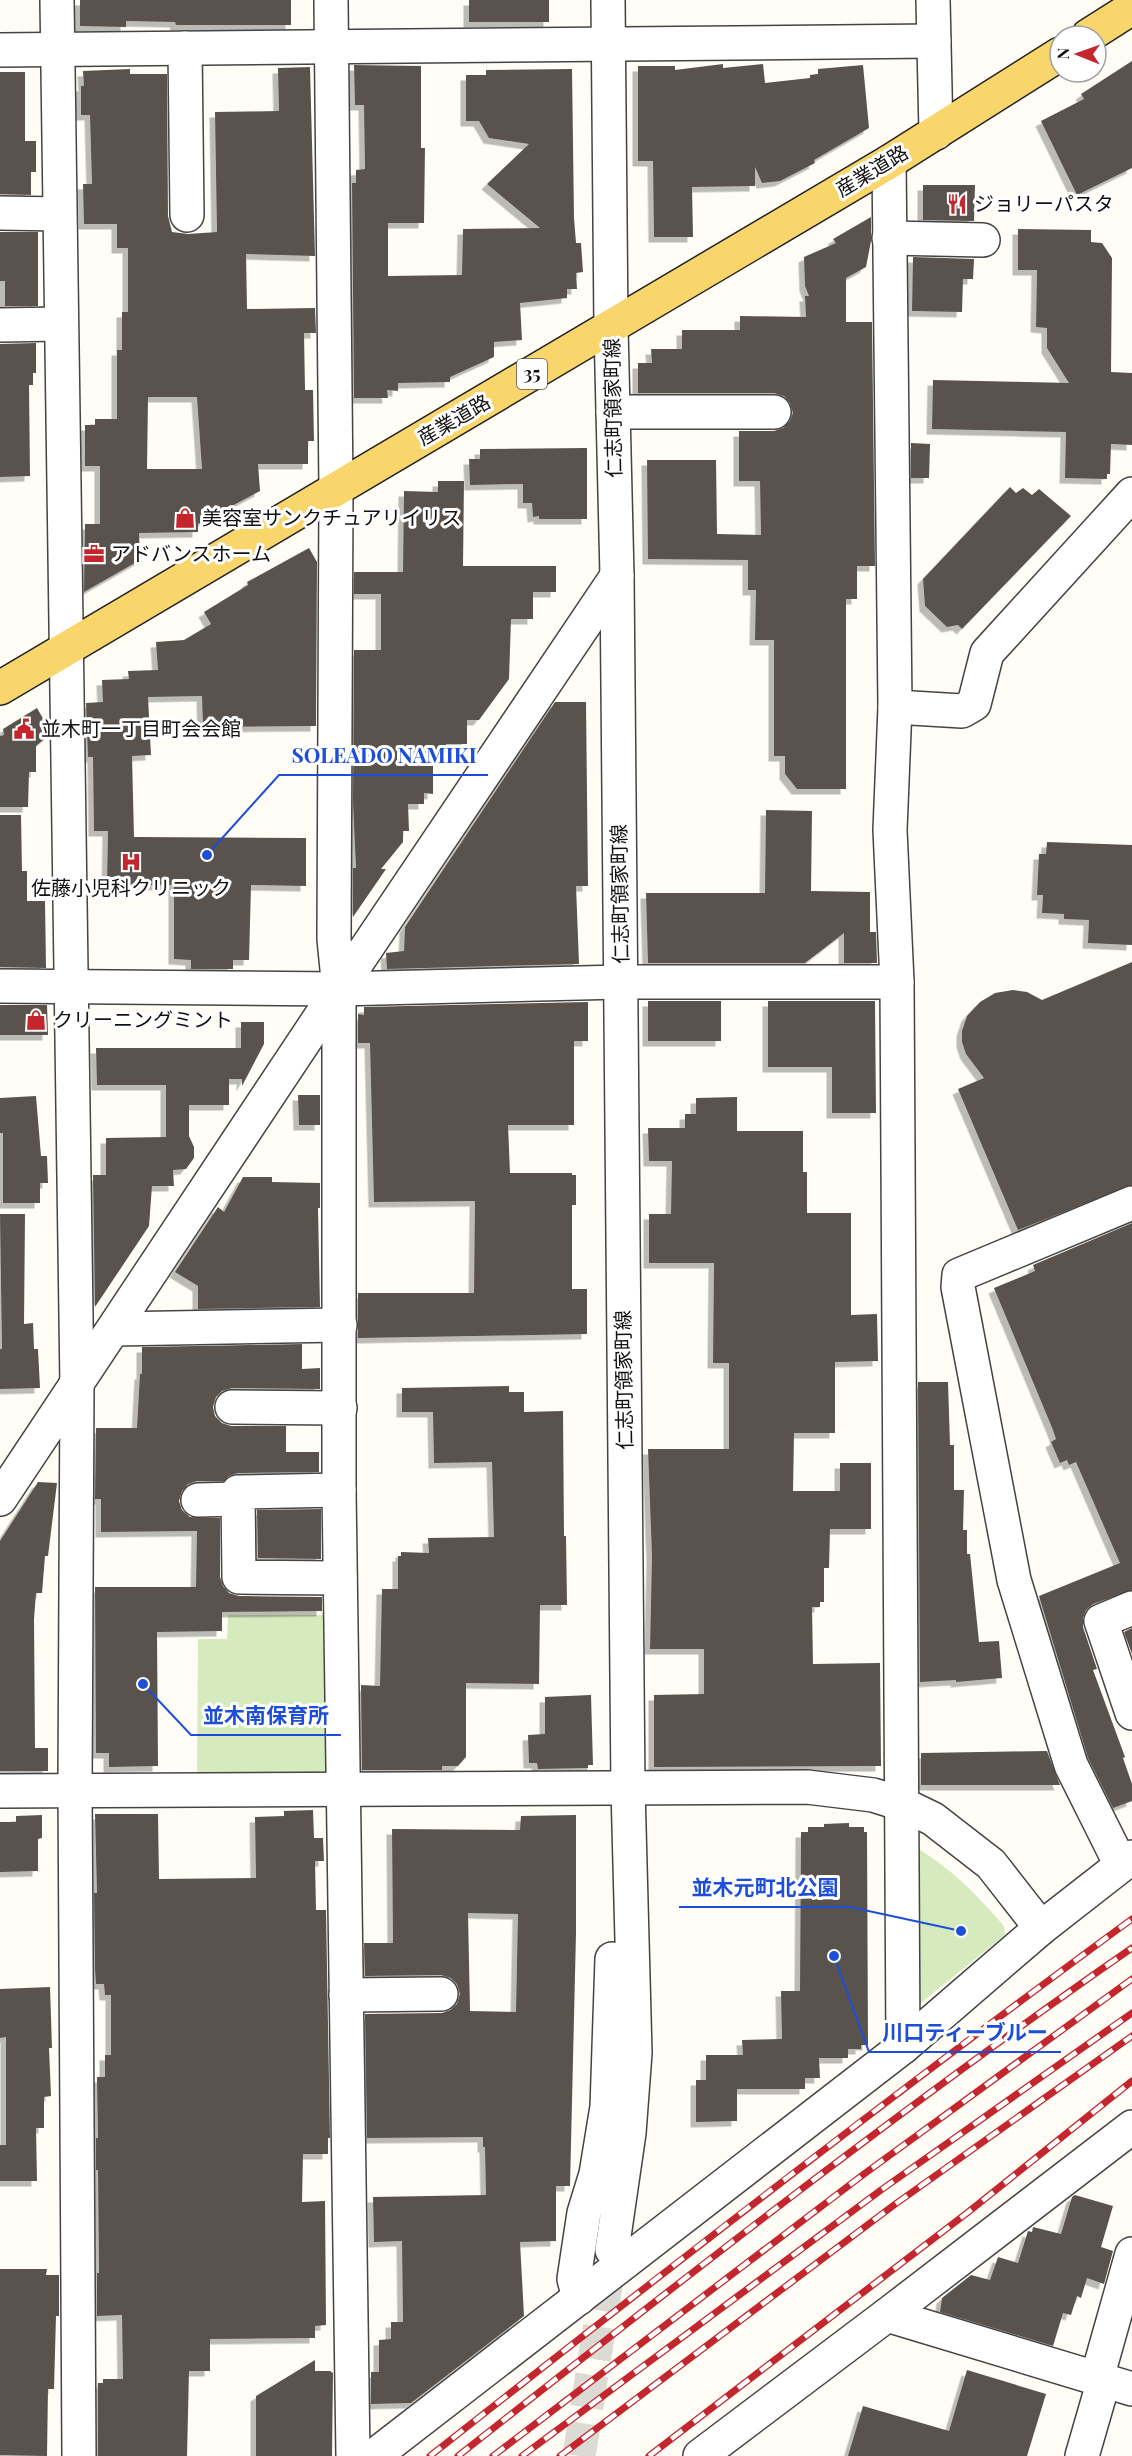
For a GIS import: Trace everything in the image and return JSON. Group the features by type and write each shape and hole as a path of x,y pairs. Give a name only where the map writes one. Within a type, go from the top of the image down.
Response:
{"main road":[{"path":"1107,24 1132,8"},
{"name":"産業道路","path":"0,688 889,162 1048,62"}],"street":[{"path":"57,0 77,1386 75,1790 79,2456"},
{"path":"331,0 336,490 334,939 339,989 339,1490 353,2456"},
{"name":"仁志町領家町線","path":"608,0 611,328 617,576 630,1848"},
{"path":"933,0 936,133"},
{"path":"0,50 332,45 934,41"},
{"path":"185,48 187,215"},
{"path":"889,162 895,707 890,830 897,982 903,2047"},
{"path":"0,213 59,214"},
{"path":"889,238 983,240"},
{"path":"0,325 61,324"},
{"path":"613,412 774,412"},
{"path":"895,707 962,711 974,704 987,653 1132,494"},
{"path":"0,1499 617,576"},
{"path":"0,986 339,989 621,982 897,982"},
{"path":"374,2456 903,2047 1041,1928 1127,1861 1071,1765 1014,1580 958,1287 959,1275 1132,1203"},
{"path":"114,1329 340,1325"},
{"path":"232,1407 340,1408"},
{"path":"339,1490 238,1492 238,1500 239,1577 340,1578"},
{"path":"198,1500 238,1500"},
{"path":"1132,1608 1101,1621 1132,1713"},
{"path":"0,1791 807,1787 873,1795 902,1804 933,1819 991,1864 1041,1928"},
{"path":"612,2250 629,2133 634,2053 630,1848"},
{"path":"579,2298 574,2279 584,2213 596,2174 607,2107 613,1918 630,1848"},
{"path":"346,1995 441,1994"},
{"path":"700,2456 1132,2127"},
{"path":"1082,2456 1111,2382 1132,2254"},
{"path":"888,2315 1111,2382"}],"green space":[{"path":"228,1615 327,1615 328,1772 197,1772 198,1639 227,1639"},
{"path":"916,1847 942,1865 973,1893 1004,1926 1005,1935 917,2006"}],"building":[{"path":"80,0 291,0 291,25 176,25 175,22 126,21 126,27 80,26"},
{"path":"469,0 549,0 549,22 469,22"},
{"path":"1132,61 1132,168 1077,195 1041,121 1084,99 1081,94 1096,84 1108,84 1108,77"},
{"path":"723,64 723,68 763,64 765,83 810,78 810,75 818,74 818,69 863,65 869,128 814,160 815,163 780,181 762,183 755,167 755,186 692,187 693,237 654,237 653,161 638,161 638,66 675,66 675,70"},
{"path":"354,65 421,66 421,148 425,148 424,223 388,223 388,276 462,275 463,229 540,228 487,184 529,144 489,138 479,121 466,121 466,75 486,75 486,70 572,69 574,218 576,243 581,243 583,272 576,273 577,289 567,289 567,298 520,303 522,340 494,342 494,357 450,377 450,382 398,383 398,391 387,390 388,398 354,398 352,183 356,183 356,170 365,169 364,105 355,105"},
{"path":"310,67 315,256 246,254 247,309 315,308 316,333 304,333 305,390 313,390 314,441 308,441 308,464 258,464 260,491 198,524 198,532 139,533 140,560 84,592 85,524 100,524 100,466 85,466 85,425 95,425 95,419 117,419 117,350 122,350 122,312 128,312 128,248 117,248 117,224 84,224 83,184 92,184 90,115 81,115 83,71 130,69 130,74 167,74 168,216 172,232 188,234 217,232 215,112 279,111 278,68","holes":["148,397 197,397 202,469 147,469"]},
{"path":"0,72 25,72 25,141 36,141 36,172 31,172 31,195 0,194"},
{"path":"923,185 975,185 974,221 923,220"},
{"path":"871,217 871,241 866,267 846,278 846,322 872,322 875,566 857,566 857,599 846,599 846,789 797,789 785,774 785,756 774,756 774,640 755,640 756,590 748,590 748,560 648,559 647,460 716,460 717,534 761,535 760,481 739,481 739,431 774,431 783,428 790,421 793,413 790,403 784,396 774,393 638,393 638,363 652,363 651,349 682,349 682,330 740,330 740,316 806,317 805,296 809,296 805,286 804,257 836,243 833,239"},
{"path":"1018,229 1091,230 1091,242 1102,243 1112,258 1111,372 1132,373 1132,445 1111,444 1110,474 1107,474 1107,479 1065,478 1066,432 932,429 933,380 1069,383 1047,348 1047,328 1036,327 1037,270 1018,270"},
{"path":"0,232 38,232 38,306 5,306 5,281 0,281"},
{"path":"913,257 974,259 973,279 963,279 962,312 912,311"},
{"path":"36,343 36,373 33,373 33,385 29,385 30,476 0,477 0,344"},
{"path":"911,443 930,444 929,478 911,478"},
{"path":"587,448 587,519 533,517 532,503 523,503 523,484 470,485 469,459 480,459 480,449"},
{"path":"438,481 464,481 463,566 556,566 556,592 533,592 533,619 511,619 509,679 479,720 467,720 467,744 446,744 446,751 433,751 433,794 424,793 424,804 408,804 409,831 403,831 403,842 381,869 386,869 353,917 353,868 356,868 353,803 354,650 381,650 381,594 354,594 354,572 403,572 404,491 438,492"},
{"path":"1010,487 1016,493 1023,488 1032,495 1039,489 1071,516 962,629 958,625 947,627 925,606 923,579"},
{"path":"309,548 317,562 316,726 203,727 202,696 148,697 151,755 132,756 134,837 306,838 306,886 251,885 249,960 233,960 233,969 191,969 191,960 174,959 174,885 107,885 108,831 94,831 93,757 88,757 86,703 103,702 102,680 129,679 128,671 158,670 156,642 184,640 211,624 204,612 248,585 247,582"},
{"path":"555,702 586,702 588,886 576,886 579,964 387,969 386,953 404,951 405,927"},
{"path":"37,708 49,729 49,735 36,746 36,772 29,772 28,807 0,807 0,736 4,735 3,729"},
{"path":"766,810 812,811 811,891 870,892 870,932 876,932 877,963 844,963 844,933 805,963 648,963 646,893 765,893"},
{"path":"0,815 21,815 22,871 27,871 27,901 45,901 46,968 0,967"},
{"path":"1047,842 1132,845 1132,945 1088,943 1089,920 1064,919 1064,914 1042,913 1043,895 1037,895 1039,854 1046,854"},
{"path":"1132,962 1132,1185 1018,1230 958,1089 984,1078 966,1054 962,1042 962,1031 967,1016 980,1002 995,993 1013,990 1027,992 1042,1000"},
{"path":"648,1001 721,1001 721,1041 648,1041"},
{"path":"768,1001 875,1001 876,1113 832,1113 832,1067 768,1067"},
{"path":"588,1002 588,1041 574,1041 574,1125 508,1125 510,1173 572,1173 576,1175 576,1205 572,1205 572,1289 587,1289 587,1334 358,1338 358,1293 474,1293 475,1201 374,1202 370,1043 358,1043 358,1014 364,1015 364,1007"},
{"path":"0,1005 47,1005 48,1035 0,1035"},
{"path":"241,1022 264,1022 264,1044 242,1086 242,1079 229,1079 229,1105 189,1105 189,1136 194,1147 194,1158 186,1169 173,1170 174,1186 152,1186 149,1226 95,1307 93,1175 106,1175 106,1138 166,1137 166,1085 97,1085 96,1048 241,1048"},
{"path":"298,1095 320,1095 320,1125 299,1125"},
{"path":"36,1096 41,1156 47,1156 48,1183 40,1183 40,1203 3,1203 3,1133 0,1133 0,1098"},
{"path":"737,1097 737,1131 803,1131 803,1172 807,1172 807,1213 851,1213 851,1315 877,1314 878,1361 835,1362 835,1433 794,1433 793,1491 840,1491 840,1463 871,1463 871,1529 830,1529 829,1568 824,1568 824,1602 820,1602 820,1607 812,1607 813,1664 880,1663 881,1766 654,1767 654,1695 704,1694 704,1649 650,1649 652,1557 648,1449 729,1449 729,1363 713,1363 714,1263 649,1263 649,1214 671,1214 672,1161 649,1161 648,1128 685,1128 685,1114 696,1114 696,1098"},
{"path":"243,1177 272,1177 272,1182 320,1183 320,1208 318,1208 320,1307 198,1309 198,1286 175,1272 218,1207 224,1212"},
{"path":"0,1214 25,1214 24,1324 33,1323 34,1349 38,1349 40,1388 0,1389 0,1349 2,1349"},
{"path":"1132,1223 1132,1590 1093,1604 1086,1610 1083,1618 1083,1627 1097,1669 1093,1670 1125,1757 1123,1758 1132,1784 1132,1801 1113,1808 1088,1758 1039,1596 1120,1563 1076,1462 1069,1465 1067,1460 1060,1463 1051,1442 1056,1439 1053,1430 994,1288 1035,1271 1033,1265"},
{"path":"302,1344 302,1369 320,1368 320,1389 232,1388 222,1391 216,1397 213,1407 215,1416 222,1423 231,1426 286,1426 286,1452 319,1452 319,1472 238,1473 229,1476 224,1481 197,1481 188,1484 182,1491 179,1501 182,1510 190,1517 220,1518 220,1577 229,1593 239,1596 322,1597 322,1611 222,1612 222,1631 157,1632 158,1766 109,1767 109,1753 96,1753 95,1587 196,1587 197,1531 101,1532 101,1499 95,1499 96,1428 137,1428 142,1347"},
{"path":"918,1382 948,1382 950,1445 954,1445 954,1490 964,1490 963,1530 967,1530 967,1554 970,1554 979,1642 999,1641 1002,1678 920,1682"},
{"path":"509,1386 509,1392 524,1392 524,1412 563,1411 567,1605 540,1605 539,1684 466,1683 466,1757 458,1766 442,1766 442,1770 362,1770 361,1685 380,1686 382,1589 398,1589 398,1556 401,1556 401,1552 429,1553 428,1538 494,1537 492,1462 434,1463 433,1412 402,1412 402,1388"},
{"path":"38,1482 57,1483 48,1556 45,1556 42,1593 36,1593 34,1619 35,1748 48,1748 48,1771 0,1771 0,1541"},
{"path":"321,1509 321,1559 258,1558 257,1510"},
{"path":"1132,1628 1132,1654 1124,1632"},
{"path":"591,1695 593,1765 588,1765 588,1768 538,1769 537,1763 529,1763 528,1735 545,1734 545,1697"},
{"path":"1047,1751 1060,1785 921,1785 921,1753"},
{"path":"313,1810 314,1838 323,1838 324,1861 315,1861 316,1910 326,1910 330,2138 328,2138 328,2154 303,2154 302,2202 325,2201 326,2325 315,2326 315,2338 210,2339 210,2371 189,2371 187,2456 98,2456 98,2383 103,2383 103,2379 123,2379 122,2315 97,2316 97,2273 99,2273 98,2170 96,2170 97,2077 105,2077 105,2055 111,2055 111,1995 105,1995 104,1984 96,1984 95,1814 158,1814 159,1879 256,1878 255,1817 284,1816 284,1811"},
{"path":"42,1815 42,1838 38,1839 38,1871 0,1872 0,1822 16,1822 16,1816"},
{"path":"576,1815 576,1933 570,2186 556,2186 556,2241 520,2242 524,2316 411,2403 371,2404 371,2372 379,2372 379,2340 391,2339 391,2322 403,2322 402,2241 374,2242 373,2197 486,2195 483,2137 367,2138 365,2014 442,2013 457,2004 460,1994 457,1984 451,1978 441,1975 365,1976 364,1943 393,1943 392,1829 520,1830 521,1816","holes":["468,1913 518,1914 516,2012 470,2011"]},
{"path":"849,1823 849,1827 864,1827 864,1832 867,1832 868,2045 861,2045 861,2049 848,2049 848,2058 819,2058 820,2078 805,2078 805,2089 737,2089 737,2121 696,2122 696,2080 706,2080 706,2055 743,2055 742,2040 782,2039 781,1991 800,1991 801,1832 808,1832 808,1827 824,1827 824,1824"},
{"path":"50,1987 51,2096 44,2097 44,2128 36,2128 37,2181 0,2181 0,2145 6,2145 6,2037 0,2038 0,1989"},
{"path":"1075,2195 1113,2206 1101,2247 1113,2251 1104,2284 1087,2278 1081,2298 1077,2296 1071,2315 1063,2313 1053,2346 940,2312 942,2298 971,2275 990,2280 998,2257 1018,2263 1028,2231 1032,2232 1033,2227 1061,2234 1072,2197"},
{"path":"0,2269 47,2269 46,2275 59,2275 54,2389 48,2389 47,2456 0,2455"},
{"path":"315,2360 315,2371 333,2373 332,2456 256,2456 256,2396"},
{"path":"967,2370 1046,2394 1027,2456 848,2456 863,2406 949,2431"}],"tunnel":[{"path":"579,2456 611,2255"}],"railway":[{"path":"430,2456 778,2184 1132,1919"},
{"path":"458,2456 707,2261 876,2133 960,2070 1132,1948"},
{"path":"493,2456 864,2174 1132,1979"},
{"path":"522,2456 881,2190 1132,2013"},
{"path":"560,2456 894,2205 1132,2036"},
{"path":"649,2456 967,2213 1132,2081"}],"place":[{"name":"ジョリーパスタ","path":"957,204"},
{"name":"美容室サンクチュアリイリス","path":"185,518"},
{"name":"アドバンスホーム","path":"94,554"},
{"name":"並木町一丁目町会会館","path":"24,729"},
{"name":"SOLEADO NAMIKI","path":"207,855"},
{"name":"佐藤小児科クリニック","path":"131,862"},
{"name":"クリーニングミント","path":"36,1020"},
{"name":"並木南保育所","path":"143,1684"},
{"name":"並木元町北公園","path":"961,1931"},
{"name":"川口ティーブルー","path":"834,1956"}]}
